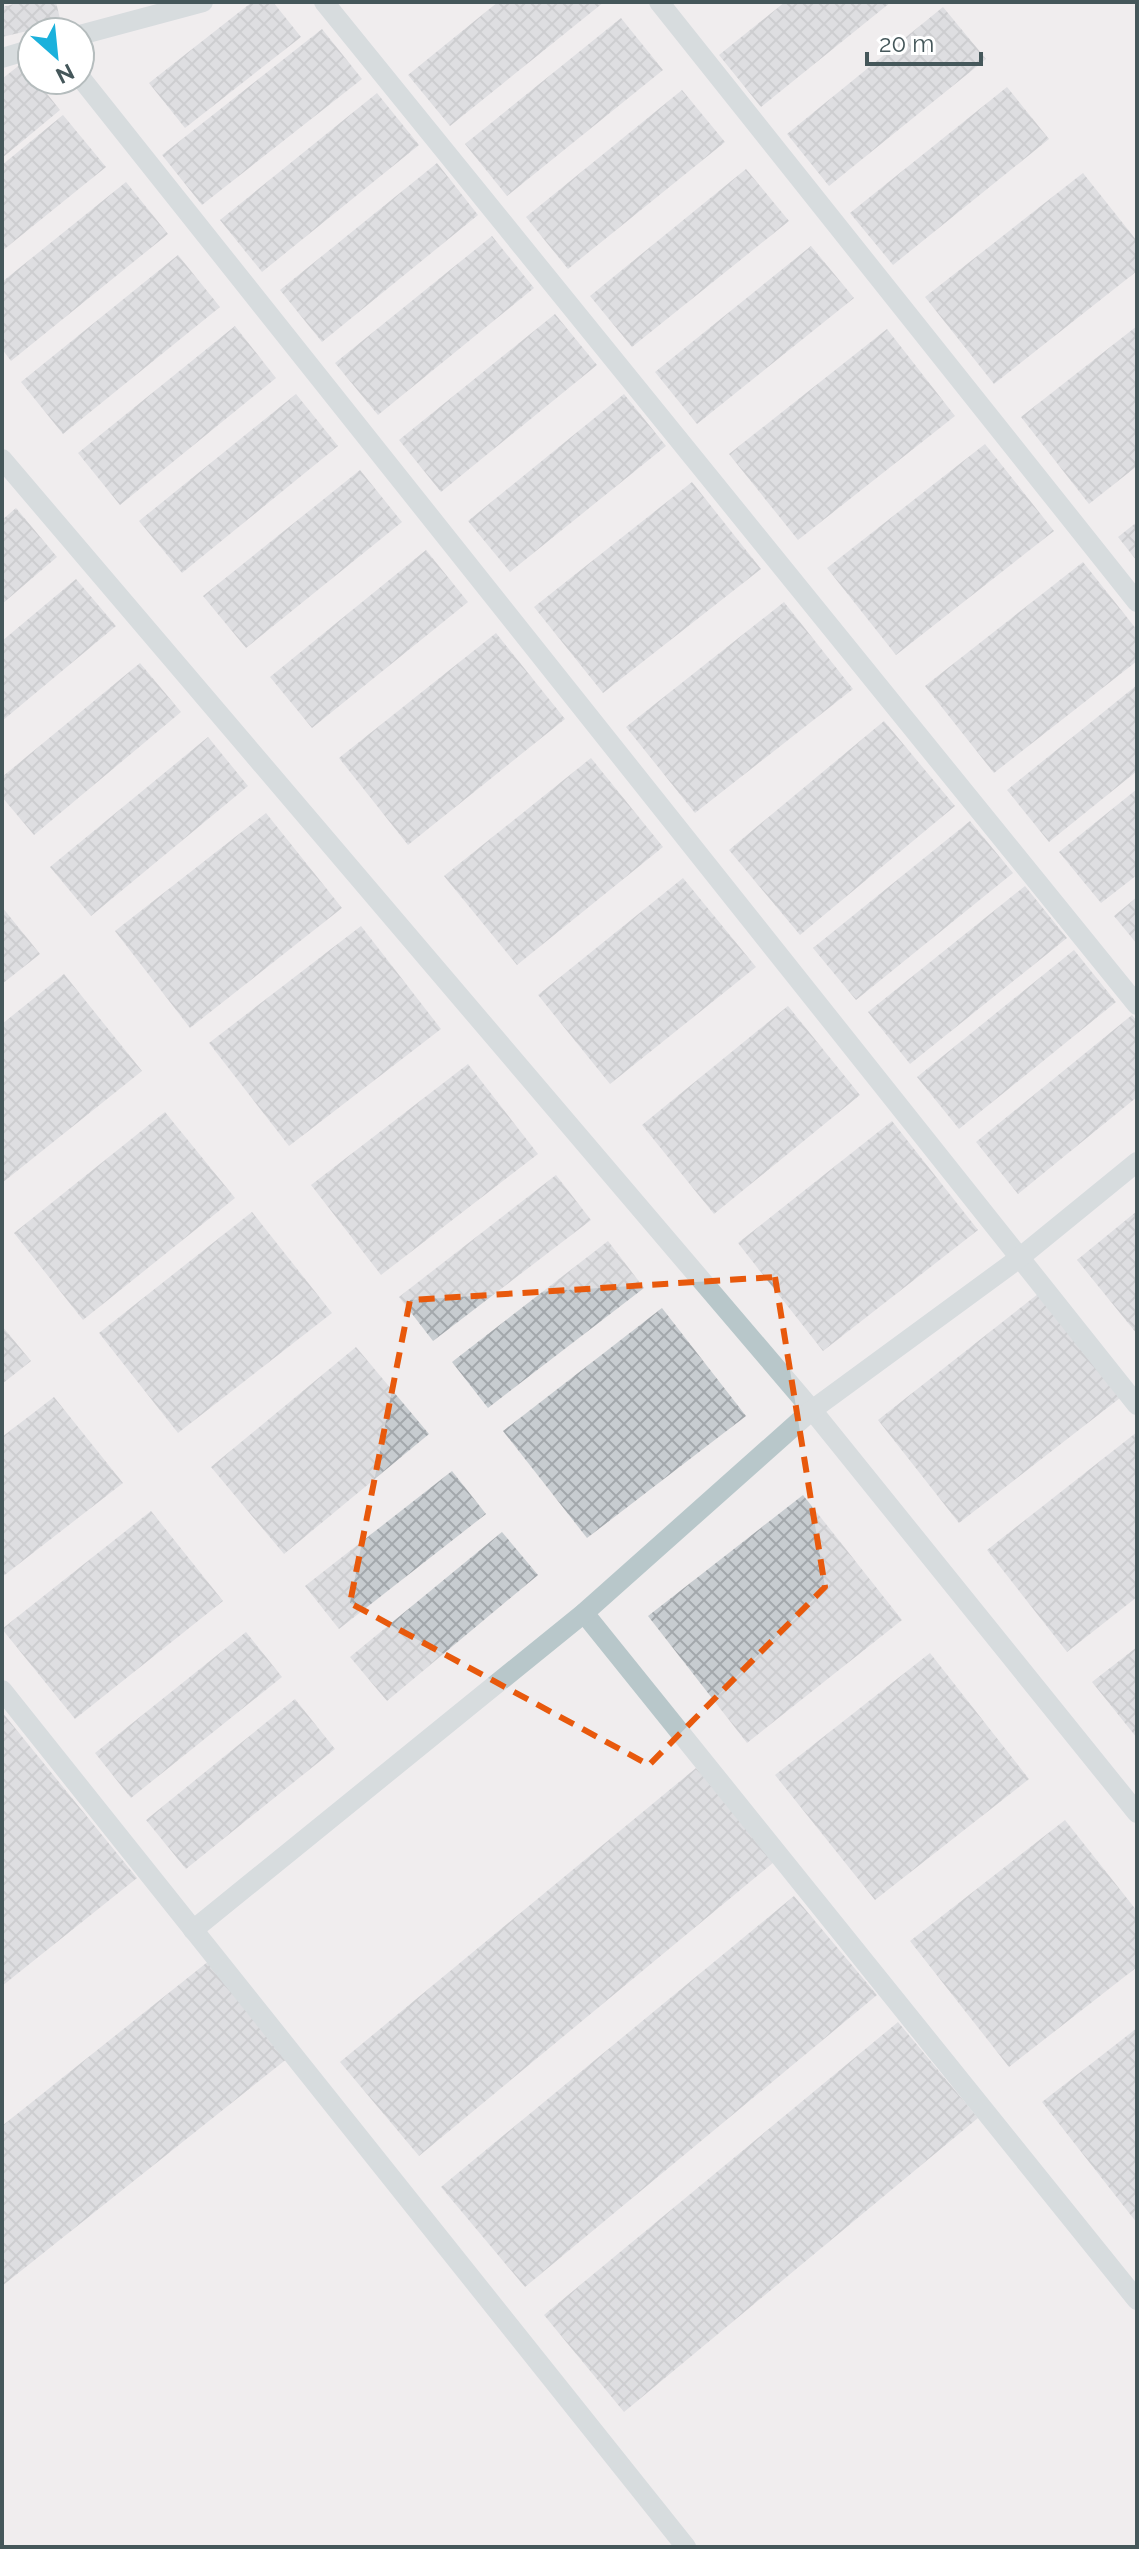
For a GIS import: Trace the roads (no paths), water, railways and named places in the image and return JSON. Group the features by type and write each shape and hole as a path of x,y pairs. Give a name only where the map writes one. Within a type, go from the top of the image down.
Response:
{"lane":[{"path":"96,31 203,2"},
{"path":"324,2 1137,1005"},
{"path":"659,2 1137,602"},
{"path":"95,96 1137,1405"},
{"path":"2,459 812,1410 1137,1813"},
{"path":"193,1930 584,1613 812,1410 1018,1259 1137,1162"},
{"path":"584,1613 1137,2300"},
{"path":"2,1690 686,2547"}]}
